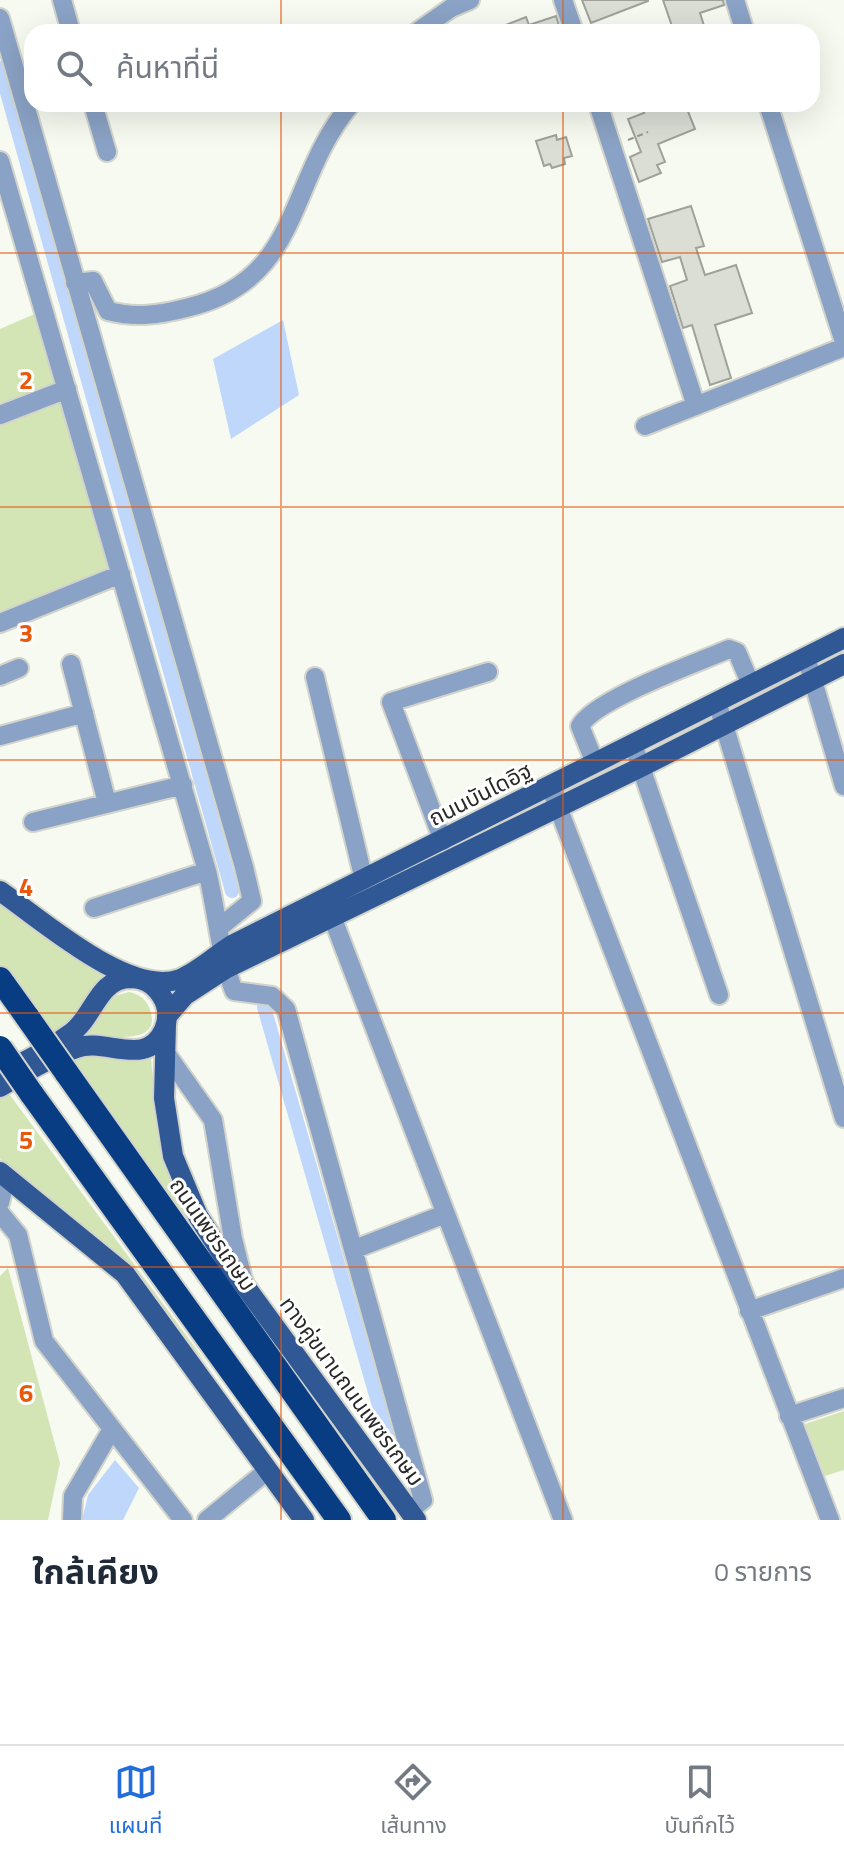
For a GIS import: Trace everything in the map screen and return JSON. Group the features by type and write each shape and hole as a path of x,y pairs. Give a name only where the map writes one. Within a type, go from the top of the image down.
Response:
{"highway":[{"name":"ถนนเพชรเกษม","path":"0,979 384,1520"},
{"path":"0,1048 339,1520"}],"main road":[{"name":"ถนนบันไดอิฐ","path":"328,907 364,880 844,638"},
{"name":"ถนนบันไดอิฐ","path":"137,979 180,979 224,960 328,907 558,807 844,664"},
{"path":"0,891 112,968 156,988 163,997 167,1020"},
{"name":"ถนนบันไดอิฐ","path":"0,1087 76,1048 95,1044 123,1051 145,1049 155,1042 185,995 224,960"},
{"path":"0,1072 72,1033 109,985 121,979 137,979"},
{"name":"ทางคู่ขนานถนนเพชรเกษม","path":"167,1020 163,1049 164,1098 173,1156 198,1216 245,1286 412,1515"},
{"path":"2,1186 125,1274 304,1520"}],"street":[{"path":"62,0 69,24"},
{"path":"428,24 451,8 470,0"},
{"path":"563,0 571,24"},
{"path":"735,0 742,24"},
{"path":"0,18 24,103"},
{"path":"27,112 244,867 252,901 220,927"},
{"path":"95,112 107,152"},
{"path":"75,283 93,281 108,311 129,317 207,303 241,288 279,246 321,148 346,112"},
{"path":"601,112 696,406"},
{"path":"645,426 844,344 771,112"},
{"path":"0,161 183,785 207,871 224,960 234,991 272,996 286,1009 423,1500 412,1515"},
{"path":"0,415 67,389"},
{"path":"0,623 121,574"},
{"path":"595,763 580,726 585,718 611,701 729,649 737,652 751,685"},
{"path":"806,657 844,786"},
{"path":"71,664 107,803"},
{"path":"0,676 19,668"},
{"path":"443,841 391,702 488,672"},
{"path":"315,677 364,880"},
{"path":"717,702 844,1118"},
{"path":"0,736 84,713"},
{"path":"633,744 719,995"},
{"path":"33,822 183,785"},
{"path":"550,785 830,1520"},
{"path":"94,908 207,871"},
{"path":"328,907 563,1520"},
{"path":"163,1049 213,1120 233,1239 245,1286"},
{"path":"0,1213 18,1235 44,1341 183,1520"},
{"path":"355,1249 445,1214"},
{"path":"749,1311 844,1278"},
{"path":"789,1416 844,1398"},
{"path":"72,1520 73,1496 112,1429"},
{"path":"207,1520 268,1470"}],"path":[{"path":"612,146 648,132"}],"green space":[{"path":"37,313 111,573 0,615 0,329"},
{"path":"0,901 110,976 96,984 84,1007 54,1033 37,1017 0,966"},
{"path":"129,992 141,997 149,1007 152,1019 150,1028 134,1036 91,1037 69,1043 89,1029 111,997"},
{"path":"92,1052 133,1060 151,1058 156,1114 166,1162 236,1284 133,1155 75,1072 72,1058"},
{"path":"7,1091 211,1369 138,1280 0,1159 0,1097"},
{"path":"8,1268 60,1463 48,1520 0,1520 0,1276"},
{"path":"844,1411 844,1470 825,1476 805,1424"}],"water":[{"path":"283,320 299,395 231,439 213,359"},
{"path":"115,1460 139,1488 123,1520 82,1520 88,1495"}],"building":[{"path":"582,0 648,0 648,1 591,23"},
{"path":"663,0 723,0 724,5 700,13 703,24 671,24"},
{"path":"556,16 558,24 532,24"},
{"path":"526,17 529,24 508,24"},
{"path":"688,112 695,129 658,144 665,162 657,165 661,173 639,182 630,157 641,152 628,119 644,113"},
{"path":"556,135 557,140 566,137 572,156 564,158 565,164 552,168 550,164 544,166 536,141"},
{"path":"691,206 704,246 696,248 705,275 736,265 752,313 715,325 731,378 710,385 692,325 683,328 670,286 687,280 680,257 662,262 648,219"}],"waterway":[{"path":"0,68 232,891"},
{"path":"264,1007 390,1444"}]}
